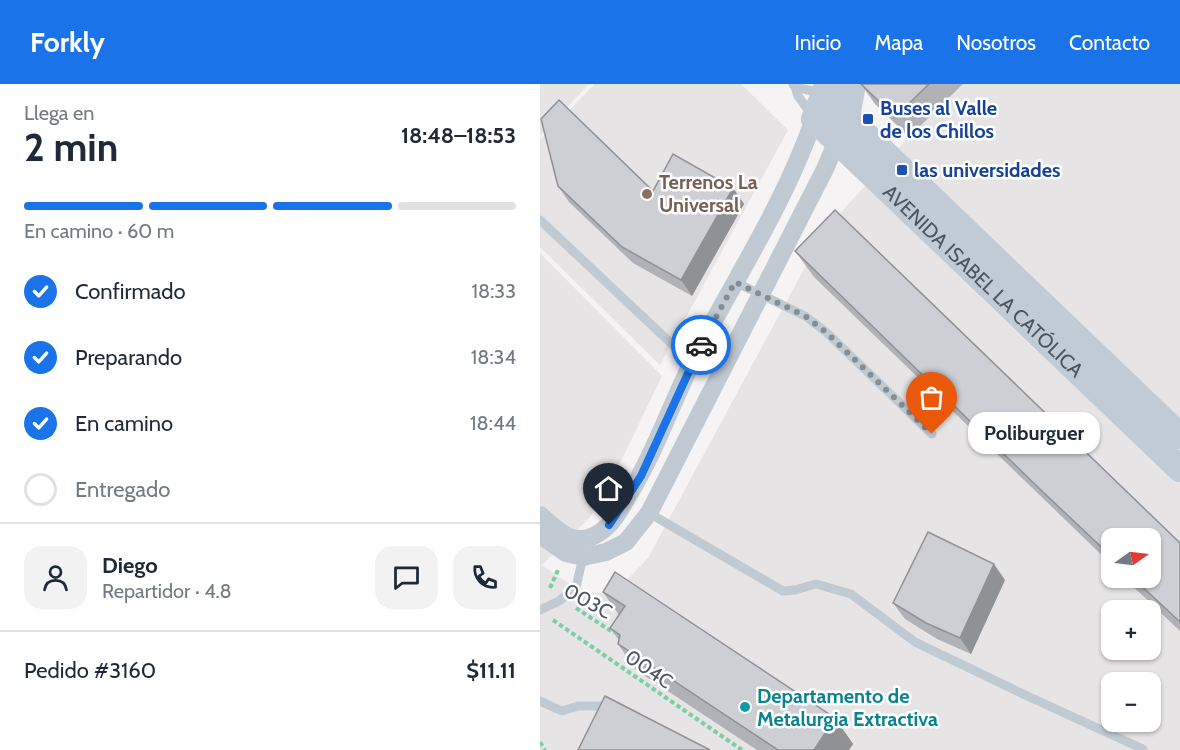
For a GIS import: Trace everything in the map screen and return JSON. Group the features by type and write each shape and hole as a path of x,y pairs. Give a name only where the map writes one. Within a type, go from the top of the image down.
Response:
{"street":[{"path":"540,536 566,553 583,557 606,552 626,542 648,513 825,169 847,117 853,84"},
{"path":"540,515 569,538 583,538 597,534 609,525 641,476 692,363 792,176 825,89"},
{"name":"AVENIDA ISABEL LA CATÓLICA","path":"825,89 847,117 1180,436"},
{"name":"AVENIDA ISABEL LA CATÓLICA","path":"814,119 1180,469"},
{"path":"597,534 606,552"}],"lane":[{"name":"AVENIDA ISABEL LA CATÓLICA","path":"814,119 798,96 794,85 825,89"},
{"path":"540,220 692,363"},
{"path":"735,282 805,316 826,332 932,434"},
{"path":"648,513 783,591 816,584 851,594 915,642 1143,749"},
{"path":"540,610 559,601 576,587 583,557"},
{"path":"540,701 562,711 578,706 604,705 626,708"}],"path":[{"name":"003C","path":"559,601 579,609 614,633"},
{"name":"004C","path":"550,617 742,750"},
{"path":"540,742 545,750"}],"shaded area":[{"path":"540,84 589,84 540,136"},
{"name":"Terrenos La Universal","path":"595,84 741,84 788,130 660,365 540,247 540,140"},
{"path":"963,84 1180,84 1180,750 540,750 540,253 662,376 626,451 591,516 542,565 581,592 614,593 648,558 825,230 909,137"}],"building":[{"path":"861,84 929,84 895,117"},
{"path":"559,100 653,191 673,154 733,188 681,280 622,247 558,186 541,119"},
{"path":"835,210 1180,543 1180,622 1161,604 1161,600 1156,600 1144,588 1161,588 1161,528 1101,528 1101,547 795,251"},
{"path":"928,532 994,564 960,638 926,623 893,603"},
{"name":"Departamento de Metalurgia Extractiva","path":"615,572 835,718 814,750 778,750 618,644 620,635 610,628 625,606 603,592"},
{"path":"605,696 710,750 578,750"}],"way so far":[{"path":"701,345 735,282 805,316 826,332 932,434"}],"place":[{"name":"Buses al Valle de los Chillos","path":"868,119"},
{"name":"las universidades","path":"902,170"},
{"name":"Terrenos La Universal","path":"647,194"},
{"name":"Poliburguer","path":"932,434"},
{"name":"Departamento de Metalurgia Extractiva","path":"745,707"}],"route":[{"path":"609,525 641,476 701,345"}]}
